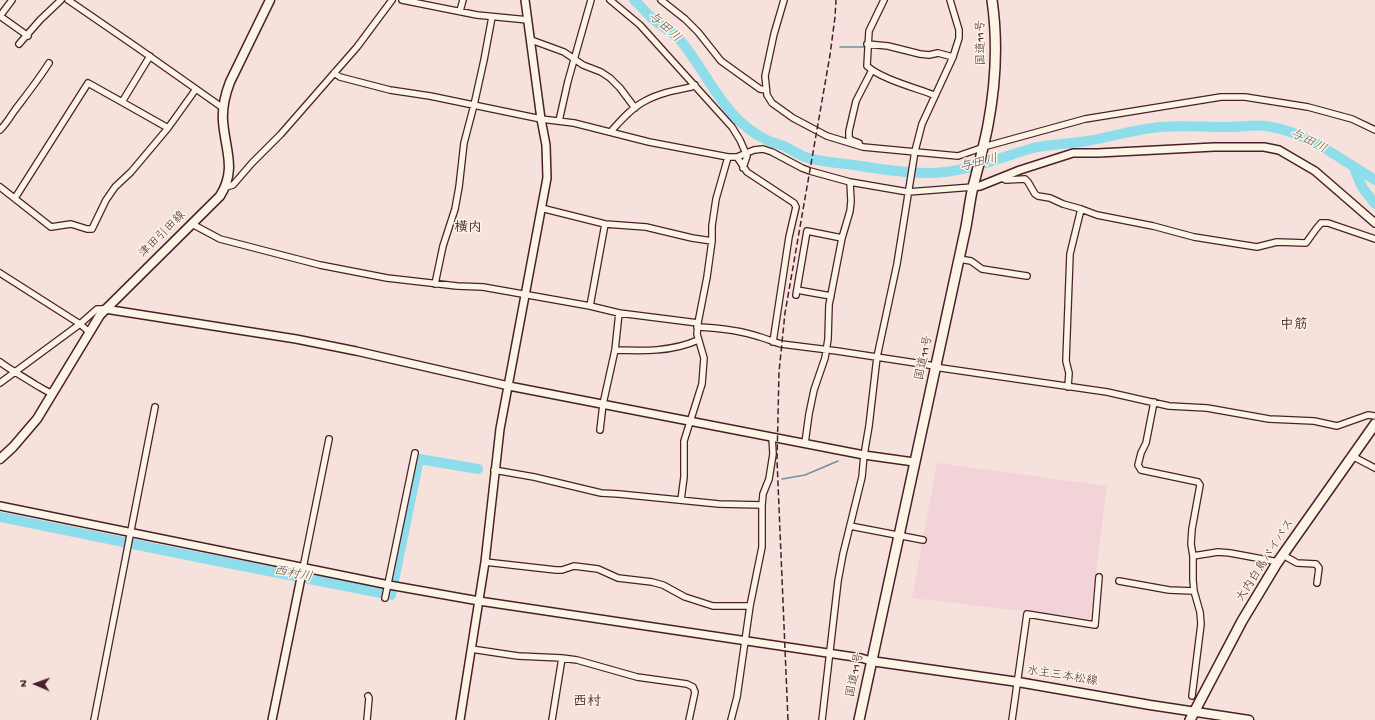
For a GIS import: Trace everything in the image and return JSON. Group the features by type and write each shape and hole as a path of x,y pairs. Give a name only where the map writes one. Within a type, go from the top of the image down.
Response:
{"highway":[{"name":"国道11号","path":"859,720 959,259 981,150 988,126 995,70 995,34 992,0"},
{"name":"大内白鳥バイパス","path":"1193,716 1242,621 1277,563 1375,424"}],"main road":[{"name":"津田引田線","path":"0,459 13,447 37,419 100,315 220,196 226,187 230,173 230,162 223,122 223,108 226,94 230,82 270,0"},
{"name":"水主三本松線","path":"871,661 1018,682 1150,705 1193,716 1250,720"}],"street":[{"path":"12,0 0,16 28,36"},
{"path":"19,44 28,36 40,20 61,0"},
{"path":"68,0 223,108"},
{"path":"226,187 233,185 252,163 286,129 358,46 392,0"},
{"path":"402,0 492,17 528,20"},
{"path":"460,11 463,0"},
{"path":"460,720 486,562 494,470 500,429 547,173 546,145 541,119 525,0"},
{"path":"559,121 568,81 591,0"},
{"path":"610,0 640,25 732,127 747,156 744,168"},
{"path":"660,0 685,19 698,32 721,61 760,89 766,90"},
{"path":"784,0 765,76 767,95 772,103 793,118 827,136 864,147 958,156 1085,120 1221,97 1245,97 1308,106 1352,119 1375,130"},
{"path":"884,0 869,31 867,44 867,66 872,70 934,95"},
{"path":"822,720 838,581 862,477 877,357 897,264 915,153 922,124 934,95 953,57 960,34 950,0"},
{"path":"435,284 443,246 455,208 464,143 484,60 492,17"},
{"path":"531,40 564,52 583,65 601,72 610,78 620,88 635,108"},
{"path":"867,44 888,46 920,54 929,55 938,53 953,57"},
{"path":"122,102 150,56"},
{"path":"0,130 10,120 14,112 37,82 49,63"},
{"path":"864,147 860,143 851,140 849,137 849,131 856,101 872,70"},
{"path":"334,73 340,77 390,90 541,119 574,123 649,142 728,156 736,157 763,149 772,152 802,168 850,182 922,192 960,188 974,183 980,186 1020,170 1073,153 1214,147 1264,147 1279,150 1315,171 1375,222"},
{"path":"15,198 88,83 168,128"},
{"path":"611,132 635,108 645,101 658,95 694,85"},
{"path":"0,187 51,227 70,224 92,229 106,200 168,128 196,89"},
{"path":"681,500 684,477 684,441 702,384 704,358 698,340 698,325 707,277 716,199 728,156"},
{"path":"736,157 744,168 794,203 796,207 789,238 773,342"},
{"path":"1001,178 1006,180 1025,179 1038,196 1050,198 1063,204 1097,215 1154,226 1194,237 1257,247 1277,242 1306,243 1321,223 1328,222 1375,239"},
{"path":"805,443 809,414 828,340 828,316 831,296 842,238 850,211 850,182"},
{"path":"541,208 605,224 646,227 692,238 712,241"},
{"path":"1068,387 1069,373 1066,361 1070,254 1081,209"},
{"path":"192,224 220,239 320,265 388,278 435,284 483,287 590,306 619,313 736,330 773,342 1107,392 1173,407 1207,408 1269,419 1314,422 1338,426 1368,415 1375,416"},
{"path":"590,306 605,224"},
{"path":"831,296 797,292 807,231 842,238"},
{"path":"959,259 970,261 982,269 1027,276"},
{"path":"0,273 80,324 89,332"},
{"path":"0,383 80,324 97,309 105,309 356,350 508,386 864,455 914,462"},
{"path":"600,430 603,404 615,350 619,313"},
{"path":"615,350 652,351 690,344 698,340"},
{"path":"0,362 45,392 53,393"},
{"path":"1154,402 1146,443 1141,453 1138,465 1141,470 1198,482 1200,485 1192,529 1191,544 1194,556 1194,591 1200,612 1201,624 1192,696"},
{"path":"94,720 155,407"},
{"path":"731,720 737,697 750,606 762,547 763,494 769,479 773,454 772,437"},
{"path":"272,720 329,439"},
{"path":"385,598 389,585 415,453"},
{"path":"1352,456 1375,468"},
{"path":"494,470 534,477 601,493 719,504 762,505"},
{"path":"0,506 389,585 479,601 871,661"},
{"path":"850,526 923,540"},
{"path":"1194,556 1218,552 1230,553 1277,563"},
{"path":"1283,555 1297,563 1316,564 1319,568 1317,583"},
{"path":"486,562 556,570 562,570 574,566 598,569 618,578 652,582 663,585 685,597 713,606 750,606"},
{"path":"1012,720 1027,614 1095,625 1099,577"},
{"path":"1119,581 1169,590 1194,591"},
{"path":"471,649 518,656 577,660 637,677 687,684 693,687 695,692 689,720"},
{"path":"552,720 562,658"},
{"path":"367,720 368,696"}],"shaded area":[{"path":"937,463 1107,486 1090,619 912,598"}],"waterway":[{"name":"与田川","path":"634,0 654,21 673,33 681,41 728,109 752,132 811,159 900,172 942,172 968,168 1033,148 1087,141 1151,128 1176,126 1229,127 1259,125 1286,131 1313,142 1375,180"},
{"path":"840,47 865,47"},
{"path":"1354,168 1362,187 1375,204"},
{"name":"西村川","path":"0,517 391,595 419,459 478,469"},
{"path":"782,479 805,475 838,461"}],"railway":[{"path":"788,720 777,460 779,372 785,313 830,55 836,0"}],"district":[{"name":"横内","path":"468,229"},
{"name":"中筋","path":"1294,326"},
{"name":"西村","path":"587,703"}]}
